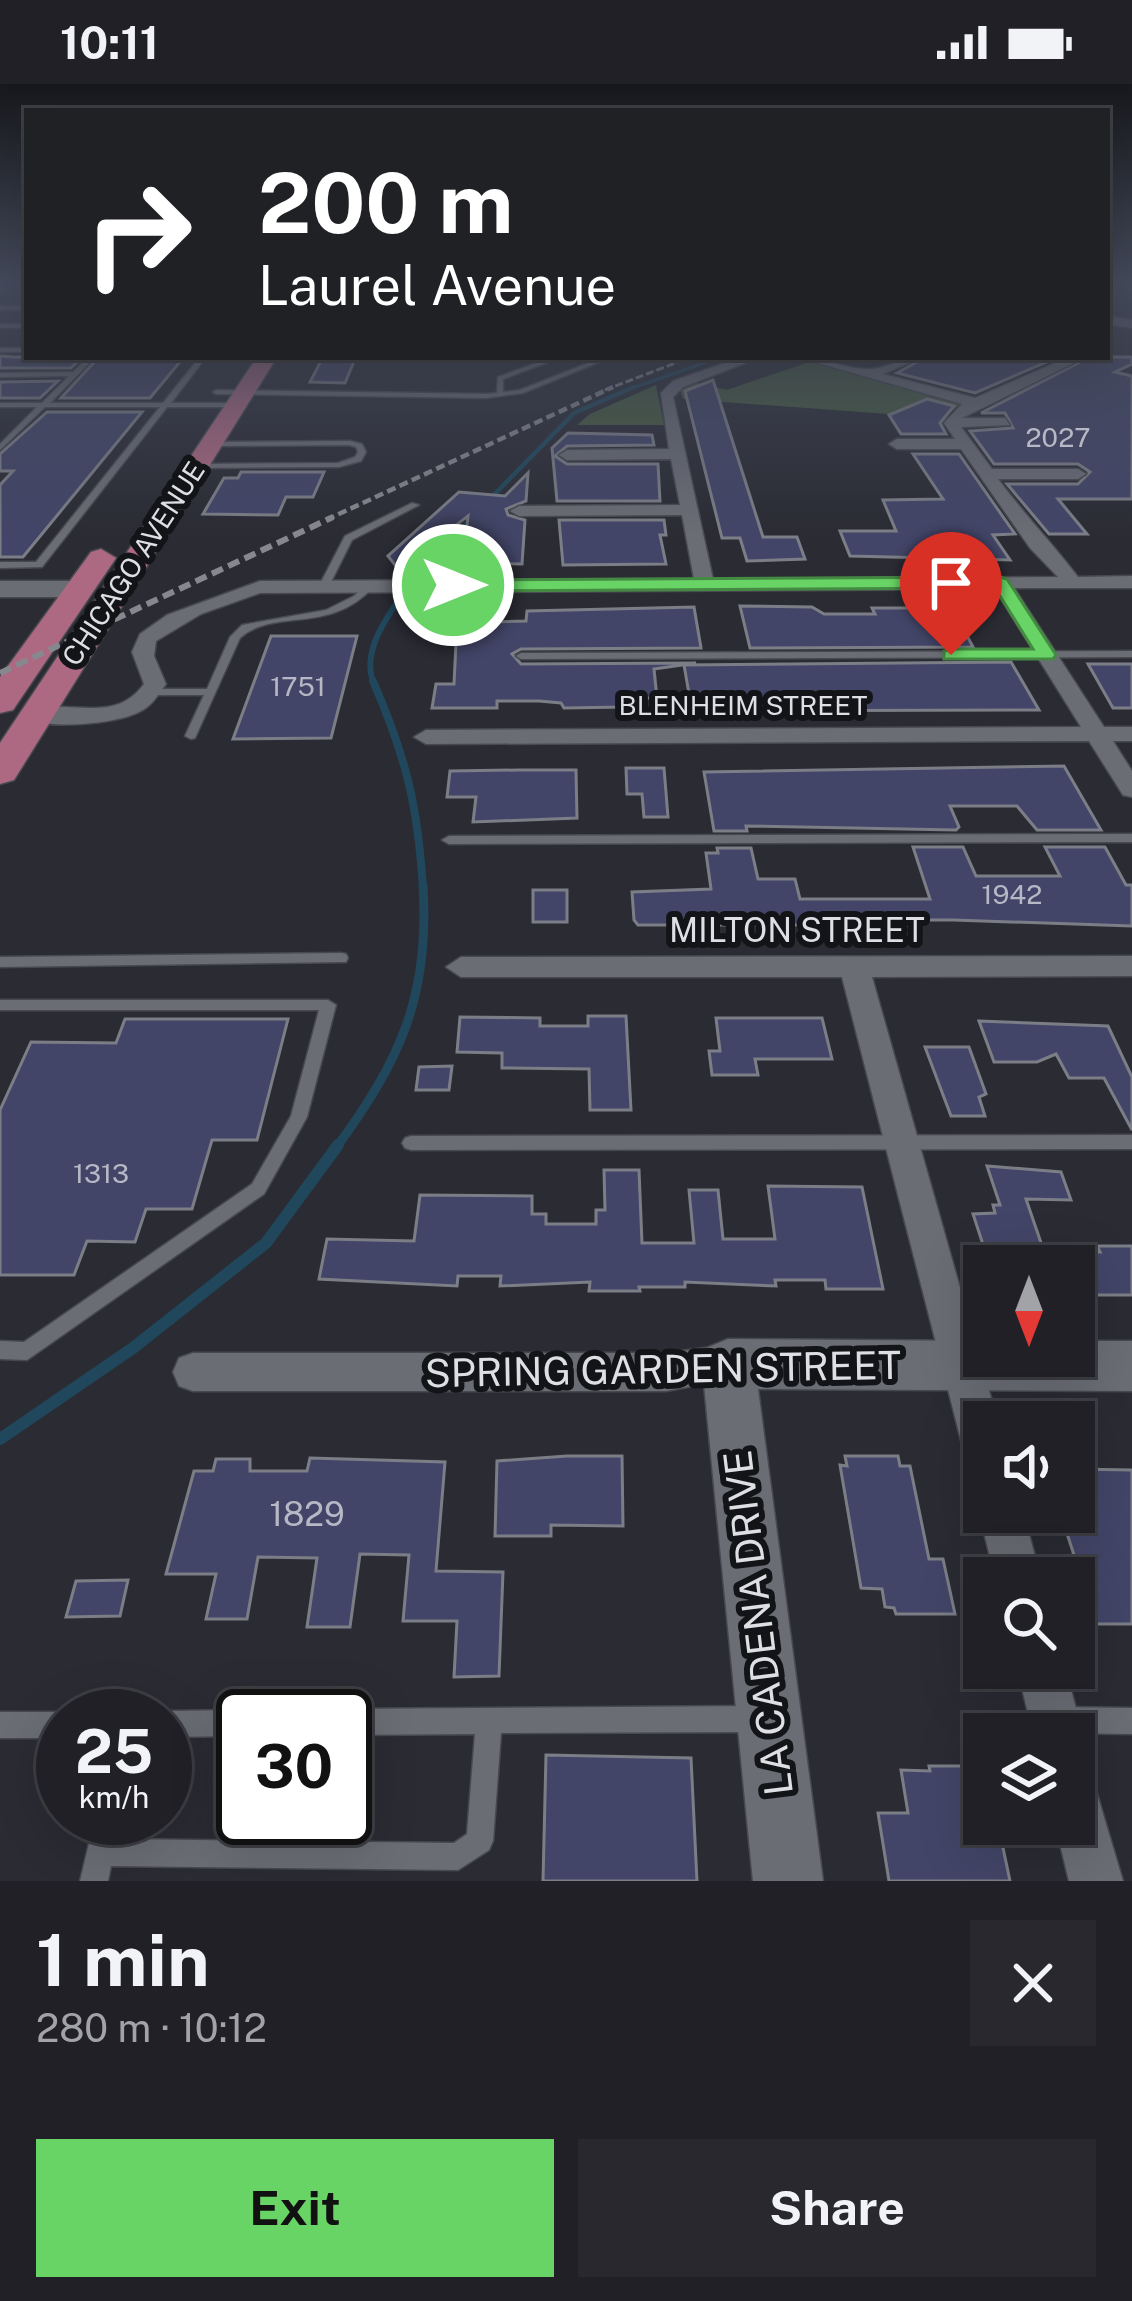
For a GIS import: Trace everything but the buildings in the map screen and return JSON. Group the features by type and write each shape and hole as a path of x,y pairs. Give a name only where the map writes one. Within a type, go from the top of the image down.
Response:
{"main road":[{"name":"CHICAGO AVENUE","path":"0,772 18,716 204,455 237,369"},
{"name":"CHICAGO AVENUE","path":"144,497 255,369"},
{"path":"79,589 98,585 126,547 159,524"},
{"name":"CHICAGO AVENUE","path":"0,702 118,534"}],"street":[{"path":"715,584 691,510 668,391 725,369"},
{"path":"846,369 976,403"},
{"path":"869,375 885,369"},
{"path":"951,423 976,403 1053,369"},
{"path":"951,423 1005,422"},
{"path":"951,423 1036,544 1032,551 1062,582"},
{"path":"897,444 963,444"},
{"path":"567,455 678,454"},
{"path":"986,475 1078,475"},
{"path":"519,511 691,510"},
{"path":"1000,582 1132,790"},
{"path":"18,716 120,712 137,705 155,684 141,651 144,640 156,629 232,592 324,586 1132,582"},
{"path":"0,589 79,589"},
{"name":"BLENHEIM STREET","path":"426,737 1132,734"},
{"path":"854,966 963,1366"},
{"name":"MILTON STREET","path":"461,967 1132,966"},
{"name":"SPRING GARDEN STREET","path":"193,1372 666,1372 728,1364 963,1366"},
{"name":"LA CADENA DRIVE","path":"728,1364 788,1881"},
{"name":"SPRING GARDEN STREET","path":"1095,1366 1132,1366"},
{"path":"1087,1845 1096,1881"}],"lane":[{"path":"0,448 5,438 80,369"},
{"path":"0,566 39,566 194,369"},
{"path":"500,369 500,394"},
{"path":"500,378 526,369"},
{"path":"0,405 166,405 226,399 500,394 521,392 579,369"},
{"path":"0,375 75,374"},
{"path":"350,443 362,452 358,459 339,466 204,455 350,443"},
{"path":"324,586 347,538 415,505"},
{"path":"191,736 235,637 246,627 338,611 355,605 369,586"},
{"path":"521,656 1132,654"},
{"path":"151,692 211,692"},
{"path":"449,840 1132,838"},
{"path":"0,962 341,958"},
{"path":"0,1005 328,1005 299,1118 258,1189 27,1352 0,1350"},
{"path":"411,1143 1132,1142"},
{"path":"372,1722 769,1718"},
{"path":"100,1852 458,1857 480,1841 489,1721"},
{"path":"1095,1724 1132,1721"},
{"path":"0,1725 36,1725"},
{"path":"94,1881 102,1845"}],"green space":[{"path":"789,369 835,369 963,402 943,418 683,399 680,390 693,382 727,390"},
{"path":"656,385 664,425 577,425 590,414"}],"waterway":[{"path":"627,390 687,369"},
{"path":"627,390 634,387"},
{"path":"486,503 574,413 627,390"},
{"path":"417,576 473,517"},
{"path":"470,520 473,517"},
{"path":"374,683 373,649 402,595"},
{"path":"374,683 409,782 423,889"},
{"path":"336,1148 378,1086 406,1026 421,961 423,886"},
{"path":"0,1439 133,1348 266,1243 338,1145"}],"railway":[{"path":"605,390 660,369"},
{"path":"326,520 613,387"},
{"path":"0,673 333,517"}],"route":[{"path":"453,585 1000,582 1046,655 951,655"}]}
